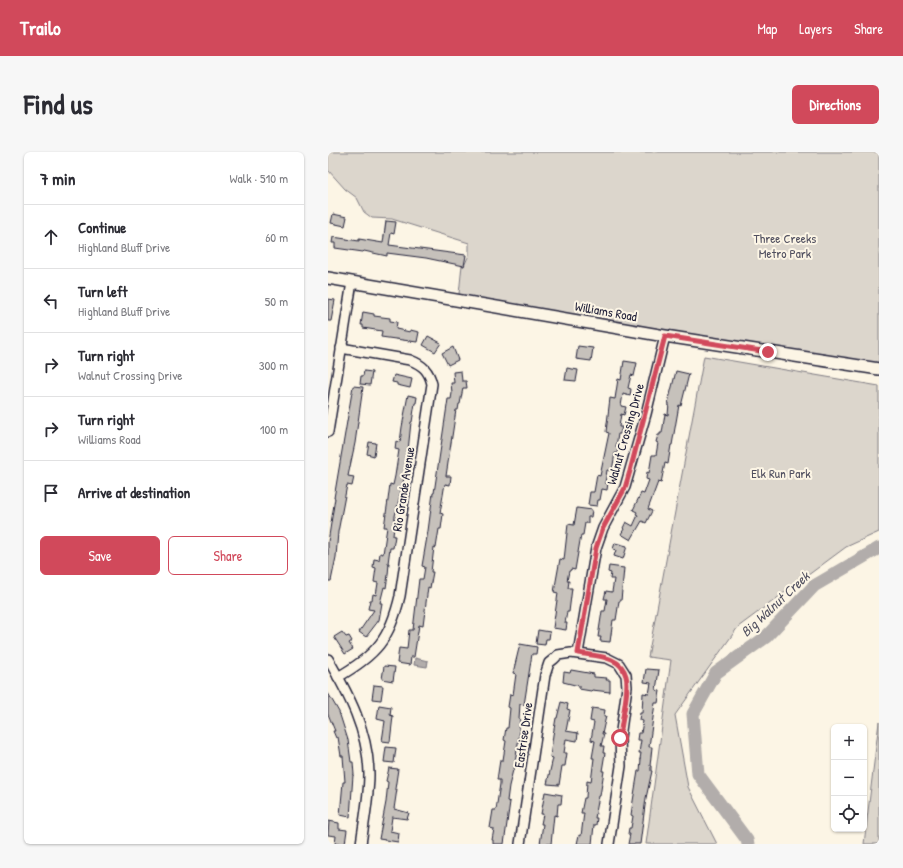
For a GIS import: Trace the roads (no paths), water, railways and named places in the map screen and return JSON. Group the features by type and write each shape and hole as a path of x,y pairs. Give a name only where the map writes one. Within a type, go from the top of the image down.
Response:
{"main road":[{"name":"Williams Road","path":"328,278 665,336 879,370"}],"street":[{"path":"328,432 352,282"},
{"name":"Walnut Crossing Drive","path":"578,653 596,548 603,528 626,482 646,414 665,336"},
{"name":"Rio Grande Avenue","path":"338,677 358,666 373,653 388,631 395,615 400,596 432,384 423,366 410,360 341,348"},
{"name":"Eastrise Drive","path":"520,844 546,669 549,663 558,655 571,653 607,658 623,669 627,681 621,728 621,766 609,844"},
{"path":"328,659 356,711 365,744 368,780 367,802 360,844"}],"waterway":[{"name":"Big Walnut Creek","path":"748,844 747,840 698,774 693,714 716,673 766,637 814,586 879,548"}],"park label":[{"name":"Three Creeks Metro Park","path":"785,246"},
{"name":"Elk Run Park","path":"781,473"}]}
